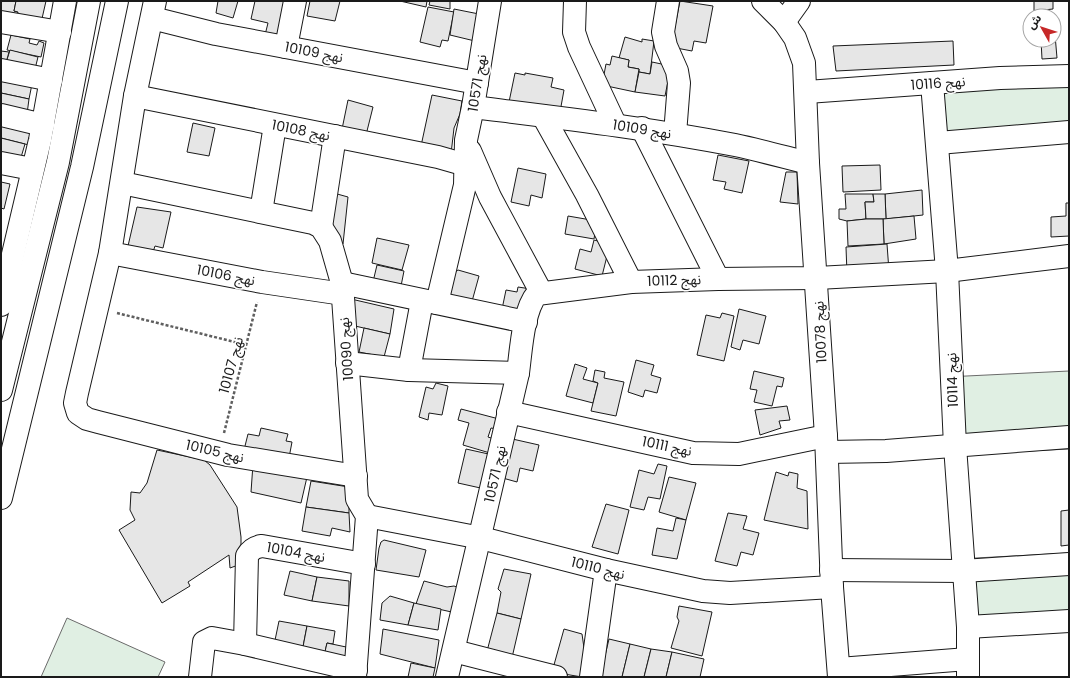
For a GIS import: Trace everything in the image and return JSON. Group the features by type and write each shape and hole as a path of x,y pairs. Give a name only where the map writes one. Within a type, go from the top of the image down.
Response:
{"main road":[{"path":"1,305 10,227 32,169 43,125 65,1"},
{"path":"1,390 58,162 89,1"},
{"path":"1,498 82,167 117,1"},
{"path":"286,47 295,1"},
{"name":"نهج 10571","path":"409,370 466,185 466,140 473,107 490,1"},
{"path":"575,1 574,32 579,47 615,124"},
{"path":"668,1 664,32 666,46 677,71 678,83 675,134"},
{"name":"نهج 10078","path":"763,1 784,22 795,38 804,63 807,92 808,164 817,278 826,444 831,578 839,673"},
{"path":"784,22 799,1"},
{"path":"96,308 110,254 135,96 153,9"},
{"name":"نهج 10109","path":"153,9 216,34 477,82"},
{"path":"1,22 60,32"},
{"path":"1,70 51,80"},
{"name":"نهج 10116","path":"807,92 932,83 1069,76"},
{"name":"نهج 10114","path":"932,83 938,143 947,271 955,446 968,627 968,668"},
{"name":"نهج 10108","path":"135,96 438,157 466,166"},
{"name":"نهج 10109","path":"473,107 642,128 737,145 808,164"},
{"path":"1,115 43,125"},
{"path":"542,116 587,195 631,282"},
{"path":"261,212 275,125"},
{"path":"642,128 718,279"},
{"path":"938,143 1069,132"},
{"path":"122,183 313,223 321,227 335,136"},
{"path":"466,140 472,160 537,295"},
{"path":"1,163 32,169"},
{"name":"نهج 10090","path":"321,227 330,240 342,289 357,499 367,516"},
{"name":"نهج 10106","path":"110,254 262,282 342,289 430,302 526,322"},
{"name":"نهج 10112","path":"537,295 631,282 817,278 947,271 1069,256"},
{"name":"نهج 10571","path":"447,677 518,373 526,322 537,295"},
{"name":"نهج 10105","path":"96,308 76,403 78,413 87,419 218,453 356,476"},
{"path":"347,363 409,370 518,373"},
{"name":"نهج 10111","path":"508,412 694,453 718,455 740,454 826,444 886,451 1069,437"},
{"path":"200,677 204,642 207,639 212,638 245,644 356,673 367,516"},
{"name":"نهج 10110","path":"367,516 480,538 606,570 703,591 730,593 831,578 1069,564"},
{"name":"نهج 10104","path":"245,644 247,556 256,546 364,564"},
{"path":"591,677 606,570"},
{"path":"968,627 1069,621"},
{"path":"454,651 519,673 556,677"},
{"path":"839,673 968,668"}],"path":[{"name":"نهج 10107","path":"218,453 262,282"},
{"path":"96,308 247,345"}],"green space":[{"path":"1069,83 1069,142 934,151 930,93"},
{"path":"1069,371 1069,449 949,455 946,377"},
{"path":"1069,553 1069,630 961,636 957,559"},
{"path":"67,618 165,662 158,677 41,677"}],"building":[{"path":"1,1 16,1 14,11 18,12 17,18 1,15"},
{"path":"16,1 46,1 41,23 17,18 18,12 14,11"},
{"path":"218,1 238,1 233,18 216,13"},
{"path":"255,1 289,1 281,43 264,39 268,23 251,19"},
{"path":"310,1 340,1 335,21 307,16"},
{"path":"400,1 427,1 426,7"},
{"path":"430,1 450,1 450,9 429,5"},
{"path":"680,1 713,6 706,43 694,41 692,51 671,47"},
{"path":"1034,1 1053,1 1053,8 1034,8"},
{"path":"428,7 454,12 448,41 442,40 440,47 420,42"},
{"path":"454,9 484,15 479,42 450,35"},
{"path":"11,35 30,39 29,43 37,45 39,41 44,43 41,57 7,50"},
{"path":"625,37 642,42 642,39 654,41 650,74 639,72 639,69 628,67 629,60 619,58"},
{"path":"953,41 954,65 836,71 833,46"},
{"path":"1041,48 1056,48 1057,58 1042,59"},
{"path":"10,50 38,57 34,73 5,66"},
{"path":"1,51 9,52 5,66 1,65"},
{"path":"612,56 629,60 628,67 639,69 635,92 602,85 606,64 610,65"},
{"path":"652,62 671,66 665,96 635,92 639,72 650,74"},
{"path":"515,73 525,75 525,73 553,78 551,87 564,90 560,112 509,102"},
{"path":"1,78 32,84 29,99 1,93"},
{"path":"1,93 29,99 27,114 1,108"},
{"path":"432,95 462,101 460,114 454,128 451,154 421,146"},
{"path":"348,100 373,107 365,139 341,134"},
{"path":"1,122 31,130 29,145 1,138"},
{"path":"193,123 215,128 209,156 187,152"},
{"path":"1,138 25,144 19,164 1,159"},
{"path":"718,155 749,161 742,193 724,189 726,182 713,180"},
{"path":"880,165 881,190 843,192 842,166"},
{"path":"518,168 546,174 542,198 531,195 529,206 511,202"},
{"path":"786,172 797,172 798,204 780,202"},
{"path":"1,182 10,184 4,209 1,208"},
{"path":"922,190 923,215 886,219 885,194"},
{"path":"330,192 348,197 343,244 341,245 324,221"},
{"path":"845,194 873,194 874,202 865,202 866,219 847,221 839,219 839,209 846,209"},
{"path":"873,194 885,194 886,219 866,219 865,202 874,202"},
{"path":"1066,203 1069,203 1069,236 1051,237 1051,217 1066,216"},
{"path":"137,207 171,212 163,248 155,246 152,255 128,246"},
{"path":"568,216 597,221 594,239 565,234"},
{"path":"914,216 916,239 884,244 883,219"},
{"path":"883,219 884,244 848,246 847,221"},
{"path":"377,238 409,245 402,270 372,263"},
{"path":"594,240 610,244 602,276 575,269 580,249 591,252"},
{"path":"887,244 889,271 847,274 846,247"},
{"path":"377,265 404,271 400,291 372,286"},
{"path":"458,270 479,276 471,305 448,298 455,272"},
{"path":"518,287 531,289 524,319 501,314 506,290 517,292"},
{"path":"351,299 394,309 390,334 355,326"},
{"path":"739,309 766,316 759,344 743,340 740,350 731,347"},
{"path":"722,313 734,316 724,361 697,355 706,315 720,318"},
{"path":"364,328 390,334 384,357 359,352"},
{"path":"636,360 654,365 651,375 661,378 657,393 645,390 643,397 628,392"},
{"path":"575,364 587,368 583,379 598,383 593,403 566,396"},
{"path":"595,370 605,372 604,378 624,382 616,416 591,411 598,383 593,381"},
{"path":"754,371 784,378 782,387 777,386 772,406 754,402 757,390 750,389"},
{"path":"436,383 448,386 442,415 429,413 428,420 419,417 426,387 433,389"},
{"path":"787,406 790,420 779,421 781,428 760,435 755,410"},
{"path":"461,409 499,419 497,429 491,428 488,437 494,439 490,453 463,445 469,423 458,420"},
{"path":"261,428 288,434 286,441 292,442 288,463 243,454 248,434 259,436"},
{"path":"508,438 539,445 533,471 520,468 517,482 499,477"},
{"path":"466,449 493,455 485,489 458,483"},
{"path":"157,450 204,460 210,465 237,507 241,537 241,564 230,568 229,555 188,582 190,586 162,603 119,530 135,520 130,510 131,492 140,493 147,483"},
{"path":"253,464 307,477 301,503 251,492"},
{"path":"658,464 667,466 660,499 648,497 644,510 630,507 639,470 654,474"},
{"path":"776,472 788,476 789,472 798,474 797,488 807,491 808,529 764,520"},
{"path":"669,477 696,483 686,520 659,512"},
{"path":"311,481 349,487 349,513 306,507"},
{"path":"606,504 629,510 618,554 592,547"},
{"path":"306,507 349,513 350,532 332,528 330,536 302,531"},
{"path":"1069,510 1069,545 1061,546 1061,511"},
{"path":"728,513 747,516 743,529 759,533 753,555 741,552 737,566 715,561"},
{"path":"676,518 686,520 677,559 652,555 657,528 673,531"},
{"path":"384,540 426,550 419,577 376,570 379,548 381,542"},
{"path":"504,569 531,574 521,619 497,613 501,592 498,589"},
{"path":"290,571 317,577 312,601 284,595"},
{"path":"317,577 349,581 349,606 312,601"},
{"path":"424,581 447,587 454,586 462,589 456,613 416,604"},
{"path":"390,596 414,603 408,625 380,620 382,603"},
{"path":"414,603 441,609 438,630 408,625"},
{"path":"679,606 712,612 702,656 671,648 679,621 677,617"},
{"path":"497,613 521,619 511,662 486,655"},
{"path":"279,621 307,626 302,652 274,645"},
{"path":"307,626 335,631 333,644 327,643 324,656 302,652"},
{"path":"383,629 439,640 435,668 380,654"},
{"path":"564,629 582,634 584,648 582,677 552,672"},
{"path":"609,639 630,644 622,677 593,677 604,660"},
{"path":"327,643 351,648 350,660 324,656"},
{"path":"630,644 651,649 644,677 622,677"},
{"path":"651,649 672,652 666,677 644,677"},
{"path":"672,652 704,659 700,677 666,677"},
{"path":"411,663 435,668 433,677 408,677"}]}
